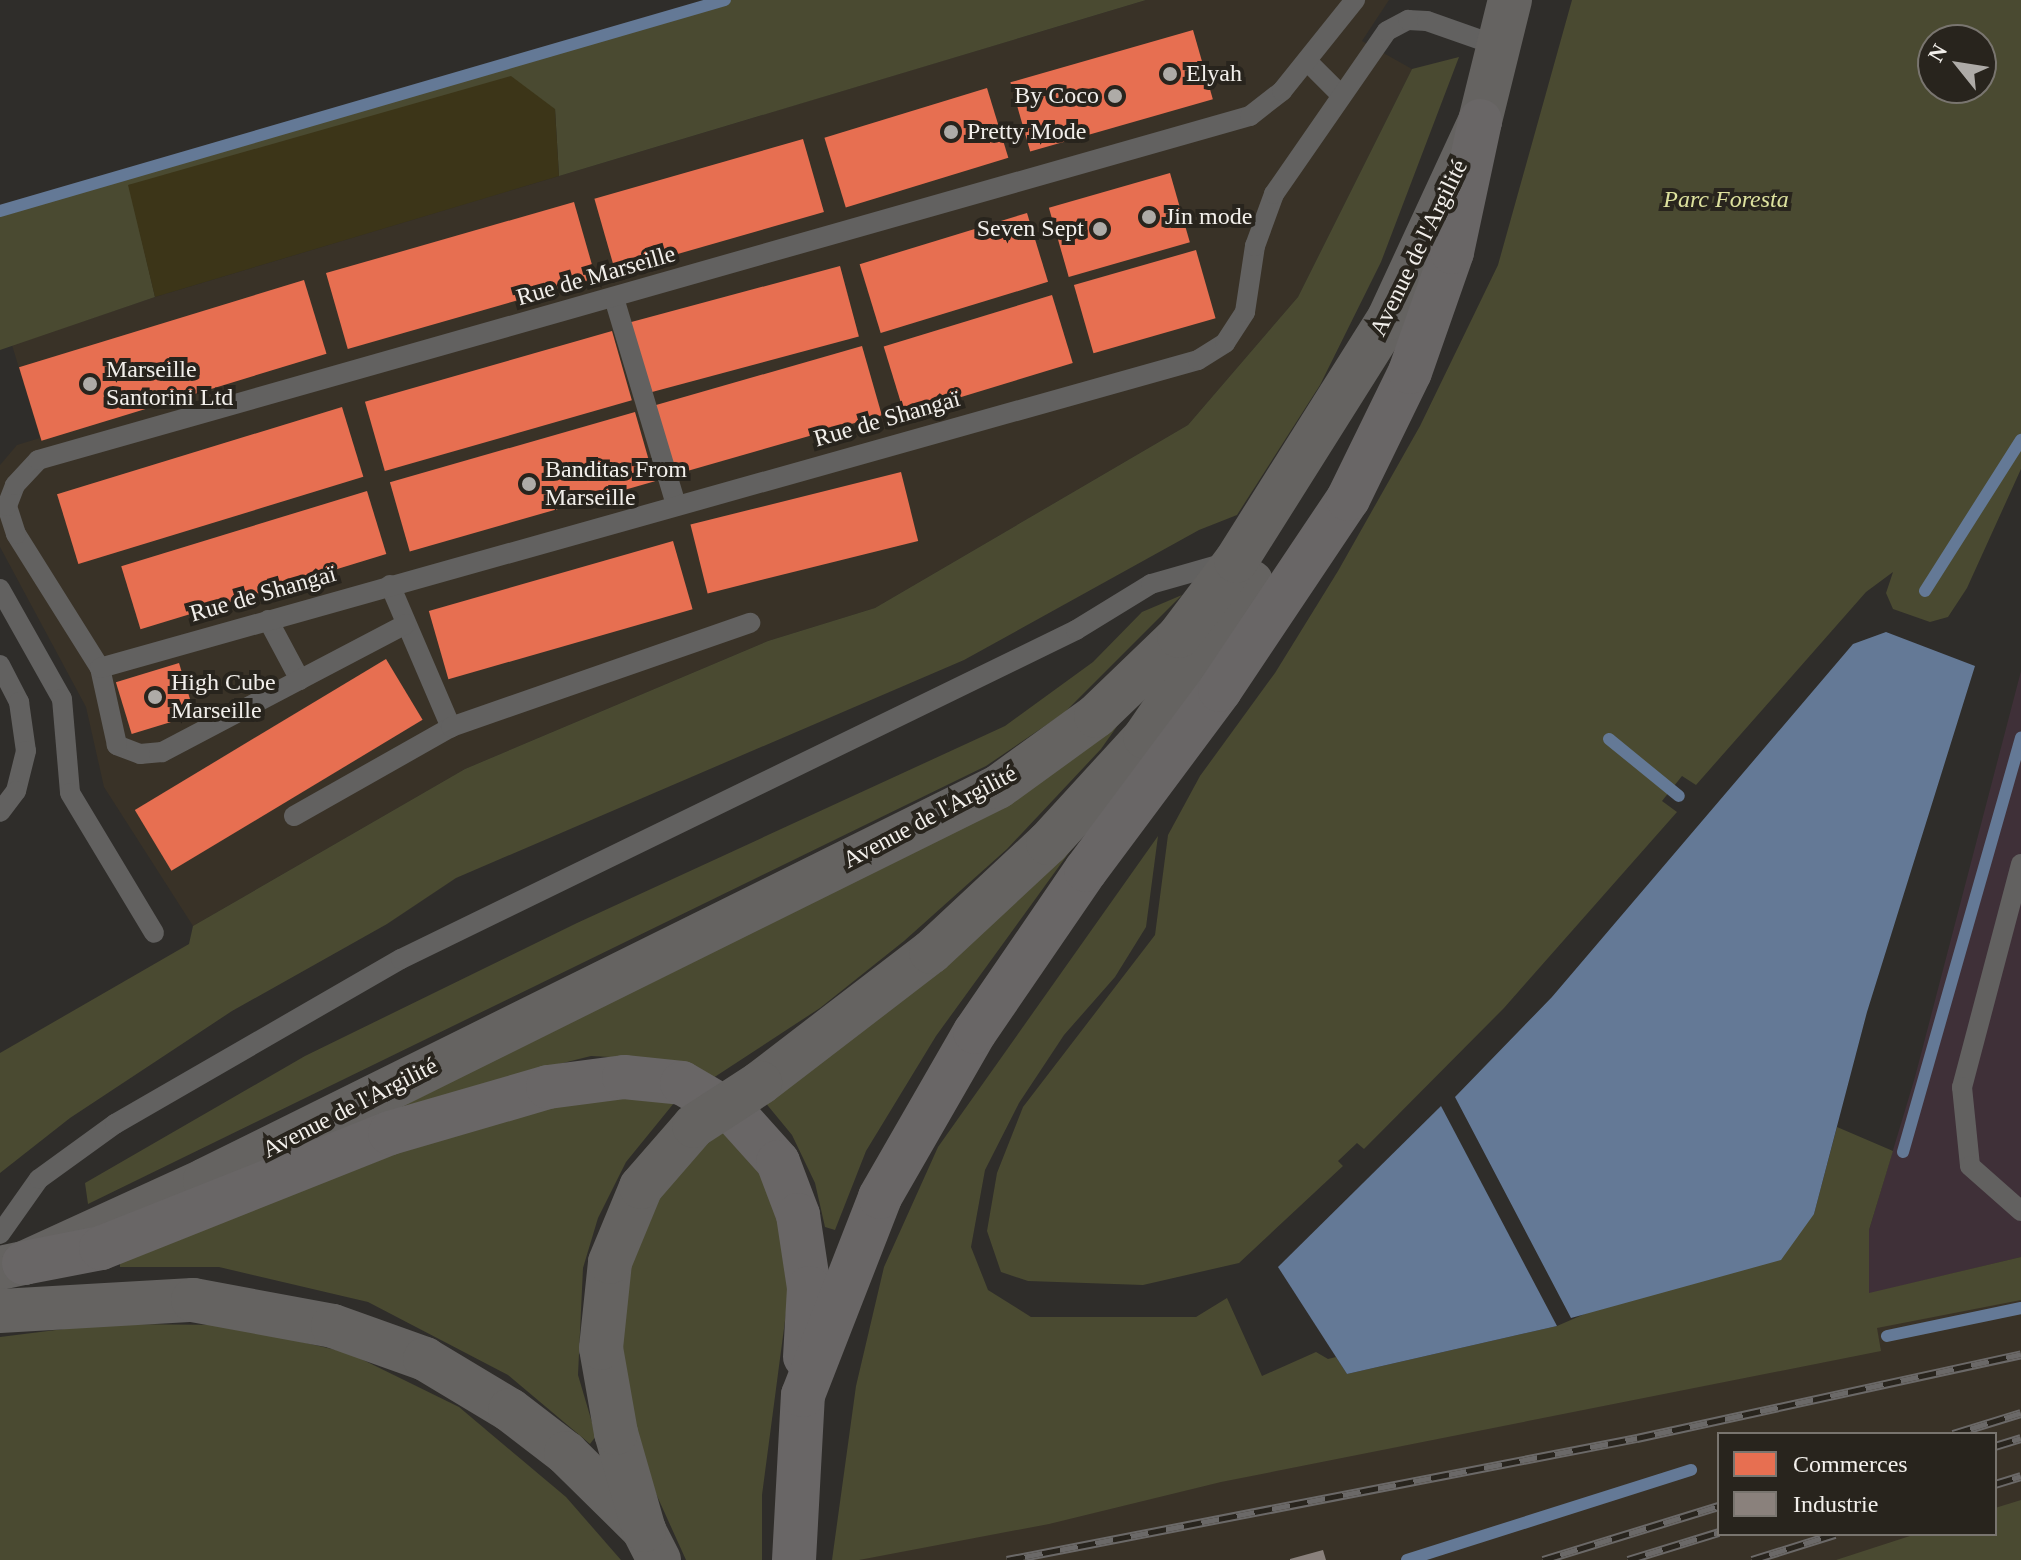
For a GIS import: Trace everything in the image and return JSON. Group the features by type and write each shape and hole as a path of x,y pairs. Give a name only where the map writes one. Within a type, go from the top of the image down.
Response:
{"highway":[{"path":"803,1395 880,1197 975,1032 1086,870 1220,690 1348,499 1410,372 1452,252 1480,121"},
{"path":"8,1255 101,1248 390,1133 548,1087 624,1077 682,1083 735,1114 778,1162 798,1215 809,1288 794,1560"}],"street":[{"name":"Avenue de l'Argilité","path":"8,1255 205,1180 998,787 1096,716 1179,636 1236,561 1389,318 1480,121 1501,47 1510,0"},
{"path":"651,1545 616,1433 601,1348 610,1262 641,1187 694,1126 760,1083 931,952 1048,843 1145,737 1216,640 1294,511 1389,318"},
{"path":"0,1311 193,1300 333,1326 425,1359 510,1410 566,1453 651,1545"}],"lane":[{"name":"Rue de Marseille","path":"100,668 16,534 7,506 15,485 38,460 1250,116 1307,61 1355,0"},
{"name":"Rue de Shangaï","path":"100,668 1198,360 1225,343 1245,312 1255,246 1274,194 1387,31 1408,20 1427,21 1501,47"},
{"path":"1307,61 1341,95"},
{"path":"614,298 676,505"},
{"path":"8,1255 39,1179 115,1124 401,959 1076,630 1151,584 1190,569 1236,561"},
{"path":"390,585 451,727"},
{"path":"0,589 62,699 70,793 154,933"},
{"path":"268,620 300,680"},
{"path":"294,816 451,727 750,623"},
{"path":"100,668 117,745 140,754 162,752 406,624"},
{"path":"0,665 19,702 26,751 16,791 0,812"},
{"path":"2021,864 1962,1087 1970,1166 2021,1211"}],"shaded area":[{"path":"1146,0 1389,0 1362,41 1412,69 1298,297 1188,425 875,608 768,641 465,769 193,926 104,787 86,707 0,547 0,465 17,445 40,438 12,345 155,297"},
{"path":"2021,671 2021,1257 1868,1294 1869,1230 1915,1077"},
{"path":"1868,1251 1869,1293 2021,1257 2021,1560 859,1560"}],"green space":[{"path":"725,0 1146,0 559,176 555,109 129,185 155,297 0,350 0,211"},
{"name":"Parc Foresta","path":"1572,0 2021,0 2021,469 1967,588 1948,617 1930,622 1893,609 1886,593 1893,572 1866,592 1696,785 1682,776 1662,801 1677,812 1504,1008 1364,1149 1357,1143 1338,1161 1343,1166 1239,1263 1143,1285 1028,1281 1001,1272 987,1231 997,1173 1023,1107 1155,935 1168,835 1200,776 1275,673 1338,571 1420,426 1498,265"},
{"path":"1459,57 1381,262 1320,385 1237,515 1199,530 964,660 456,878 387,924 232,1011 70,1118 0,1173 0,1053 189,944 193,926 465,769 768,641 875,608 1188,425 1298,297 1412,69"},
{"path":"1182,595 1064,713 986,766 88,1204 85,1183 305,1056 577,923 1005,726 1093,662 1142,612"},
{"path":"1125,715 1101,749 1007,849 904,941 820,1008 710,1080 668,1060 591,1056 499,1079 332,1135"},
{"path":"1158,836 1146,927 1115,977 1064,1035 1019,1103 985,1170 971,1247 988,1290 1031,1317 1196,1317 1227,1298 1262,1376 1316,1352 1328,1359 1336,1357 1347,1374 1557,1326 1814,1214 1837,1127 1893,1151 1869,1230 1869,1293 2021,1257 2021,1300 1877,1328 1881,1351 1221,1482 1049,1524 859,1560 832,1560 856,1386 884,1267 938,1147"},
{"path":"1073,847 936,1036 866,1151 835,1230 825,1227 815,1183 792,1135 764,1101"},
{"path":"599,1093 674,1103 626,1162 598,1218 583,1268 578,1375 596,1436 590,1444 508,1375 368,1302 219,1267 120,1267 120,1257 367,1155"},
{"path":"723,1124 744,1144 781,1205 788,1298 762,1495 762,1560 686,1560 653,1487 619,1373 627,1257 652,1203"},
{"path":"104,1324 229,1325 349,1353 459,1407 566,1497 621,1560 0,1560 0,1337"},
{"path":"2021,1500 2021,1560 1836,1560 1910,1536 1997,1536 1997,1507"}],"sand":[{"path":"511,76 555,109 559,176 155,297 128,185"}],"water":[{"path":"1886,632 1975,666 1867,1012 1814,1214 1781,1260 1571,1318 1455,1097 1552,997 1853,644"},
{"path":"1441,1106 1557,1326 1347,1374 1278,1267"}],"building: Commerces":[{"path":"1193,30 1213,99 1030,152 1010,82"},
{"path":"987,88 1008,158 846,208 824,138"},
{"path":"803,139 824,212 615,272 594,199"},
{"path":"1170,173 1190,242 1069,277 1049,208"},
{"path":"574,202 596,278 348,349 326,273"},
{"path":"1027,213 1048,282 881,333 860,264"},
{"path":"1196,250 1216,318 1093,353 1074,285"},
{"path":"840,266 859,337 649,393 630,322"},
{"path":"304,280 327,354 42,441 19,367"},
{"path":"1052,295 1073,363 904,414 884,346"},
{"path":"612,331 632,400 385,471 365,402"},
{"path":"862,346 882,415 674,475 654,406"},
{"path":"342,407 363,477 78,564 57,494"},
{"path":"635,412 655,481 410,551 390,482"},
{"path":"901,472 918,541 708,593 690,524"},
{"path":"367,491 386,554 141,629 121,566"},
{"path":"673,541 693,609 448,679 429,611"},
{"path":"386,659 423,720 171,871 135,810"},
{"path":"179,663 195,715 132,734 116,682"}],"building: Industrie":[{"path":"1323,1550 1326,1560 1290,1560 1290,1559"}],"waterway":[{"path":"0,211 725,0"},
{"path":"1925,591 2021,440"},
{"path":"1903,1152 2021,737"},
{"path":"1609,739 1679,796"},
{"path":"1887,1336 2021,1308"},
{"path":"1407,1560 1691,1470"}],"railway":[{"path":"1007,1560 1637,1438 2021,1354"},
{"path":"1959,1432 2021,1413"},
{"path":"1997,1445 2021,1438"},
{"path":"1997,1483 2021,1476"},
{"path":"1543,1560 1717,1507"},
{"path":"1628,1560 1717,1533"},
{"path":"1752,1560 1829,1536"}],"place":[{"name":"Elyah","path":"1170,74"},
{"name":"By Coco","path":"1115,96"},
{"name":"Pretty Mode","path":"951,132"},
{"name":"Jin mode","path":"1149,217"},
{"name":"Seven Sept","path":"1100,229"},
{"name":"Marseille Santorini Ltd","path":"90,384"},
{"name":"Banditas From Marseille","path":"529,484"},
{"name":"High Cube Marseille","path":"155,697"}]}
